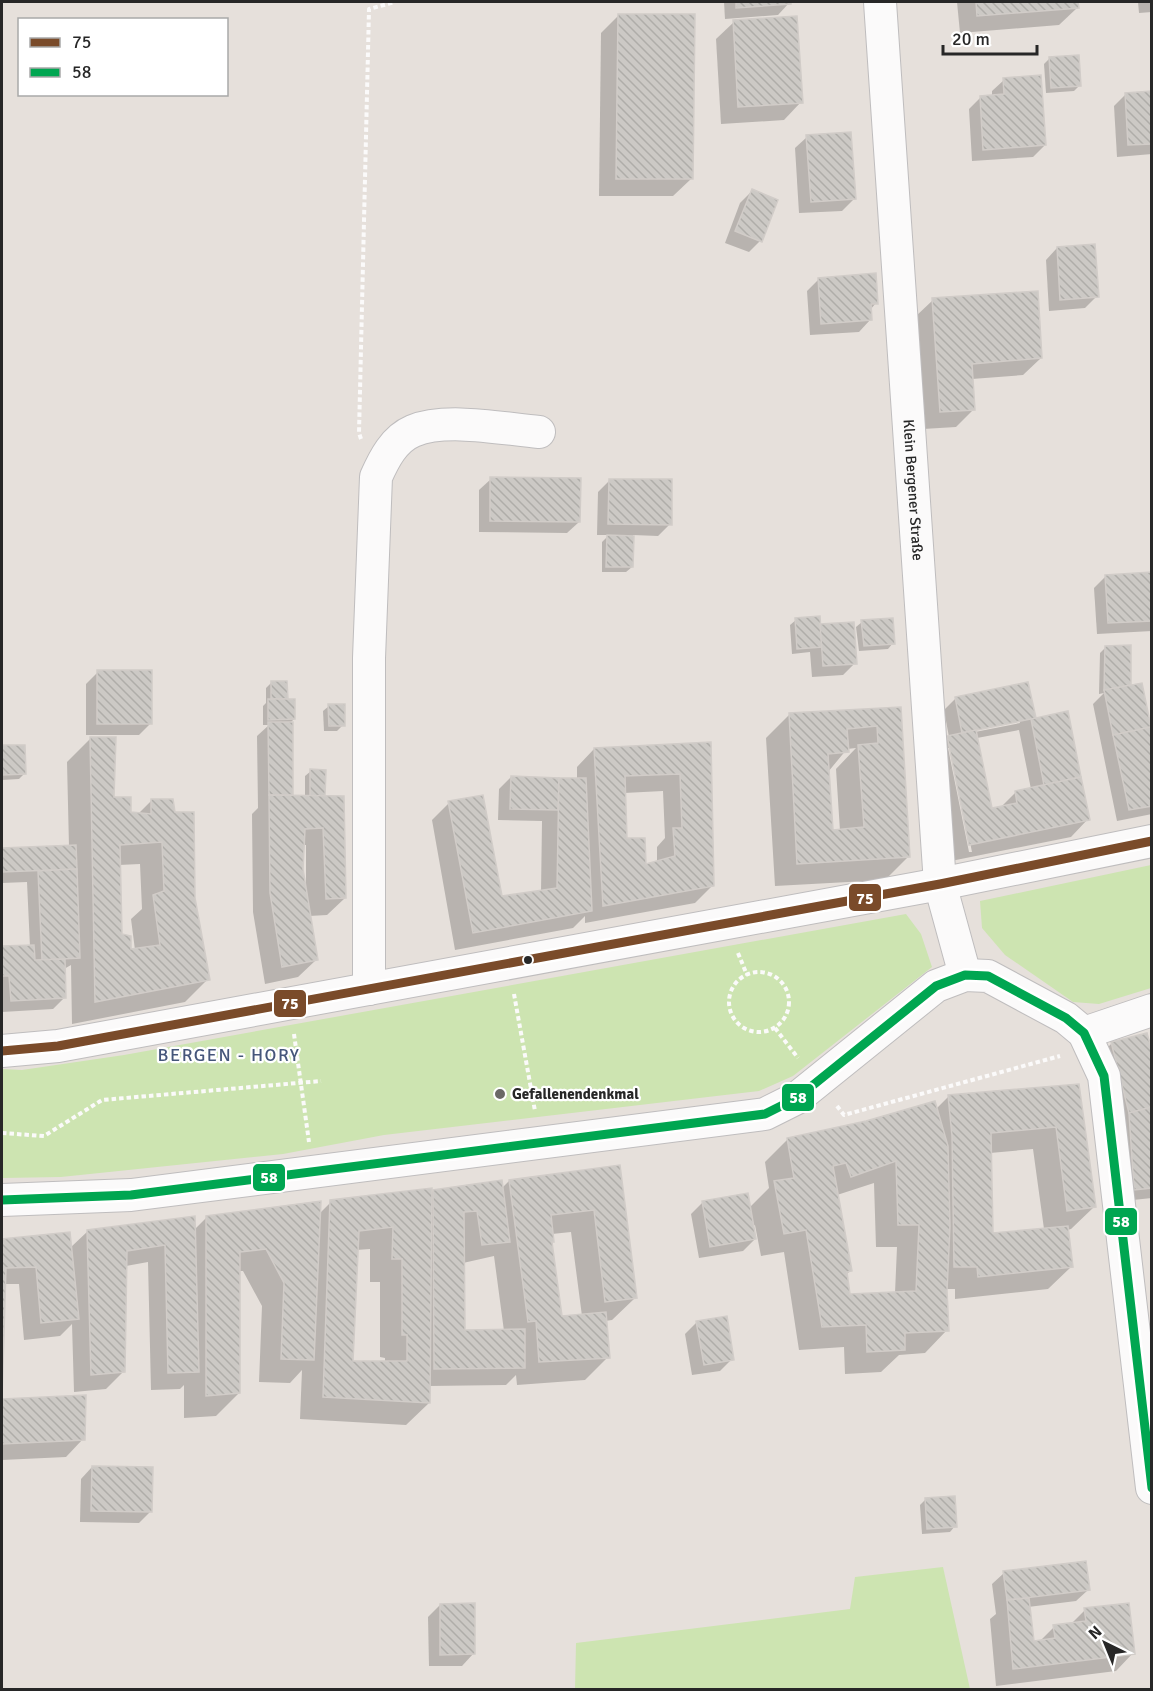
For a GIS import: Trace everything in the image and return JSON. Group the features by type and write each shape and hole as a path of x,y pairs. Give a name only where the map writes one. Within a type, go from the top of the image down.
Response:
{"street":[{"name":"Klein Bergener Straße","path":"880,2 940,884 965,975"},
{"path":"369,989 369,670 376,477 386,454 412,431 444,425 539,432"},
{"path":"2,1051 58,1046 290,1004 940,884 1152,841"},
{"path":"2,1200 131,1195 765,1113 797,1098 936,986 965,975 988,976 1066,1018 1084,1033 1104,1076 1152,1488"},
{"path":"1084,1033 1152,1010"}],"path":[{"path":"376,477 359,433 369,9 395,2"},
{"path":"508,964 541,1142"},
{"path":"756,971 772,974 784,984 790,999 788,1015 775,1028 762,1033 747,1030 734,1020 729,1005 731,989 742,977 756,971"},
{"path":"290,1004 313,1172"},
{"path":"775,1028 844,1115 1073,1052 1084,1033"},
{"path":"2,1133 44,1136 102,1100 321,1081"}],"green space":[{"path":"1151,865 1151,988 1099,1004 1073,1002 1005,955 982,928 980,901"},
{"path":"906,914 921,934 932,967 793,1076 759,1091 384,1135 283,1154 61,1177 2,1178 2,1069 22,1070 124,1055"},
{"path":"943,1567 970,1689 575,1689 576,1643 850,1609 855,1577"}],"building":[{"path":"736,2 791,2 791,4 736,8"},
{"path":"976,2 1078,2 1079,8 977,16"},
{"path":"618,14 695,14 693,179 616,179"},
{"path":"797,16 803,103 738,107 733,20"},
{"path":"1079,55 1081,86 1051,88 1049,57"},
{"path":"1041,75 1046,145 983,150 980,96 1004,94 1003,78"},
{"path":"1152,91 1152,144 1128,145 1125,93"},
{"path":"851,132 856,199 811,202 806,135"},
{"path":"752,189 778,200 762,242 735,231"},
{"path":"1095,244 1099,297 1060,300 1057,247"},
{"path":"876,273 878,304 871,304 872,320 821,324 818,278"},
{"path":"1038,291 1042,358 972,364 975,410 940,412 932,298"},
{"path":"490,477 581,478 580,522 490,521"},
{"path":"609,479 672,479 672,525 608,524"},
{"path":"607,535 634,536 633,567 606,567"},
{"path":"1152,572 1152,621 1108,623 1105,575"},
{"path":"820,616 822,647 797,649 795,618"},
{"path":"893,618 895,644 864,646 861,620"},
{"path":"854,622 857,664 823,666 820,624"},
{"path":"1131,645 1131,685 1104,690 1105,646"},
{"path":"97,670 152,670 152,724 97,724"},
{"path":"271,681 287,681 288,699 271,699"},
{"path":"1028,682 1036,718 962,733 955,697"},
{"path":"1142,683 1151,727 1113,735 1104,690"},
{"path":"268,699 295,699 295,719 268,720"},
{"path":"328,704 345,704 345,726 329,726"},
{"path":"901,707 910,857 797,864 789,713","holes":["877,726 878,743 858,745 864,827 833,830 828,754 849,752 847,729"]},
{"path":"1068,711 1081,777 1044,785 1031,719"},
{"path":"268,722 293,722 293,795 269,795"},
{"path":"1151,727 1152,806 1129,810 1113,735"},
{"path":"976,730 992,808 1017,803 1015,791 1081,777 1090,820 969,845 947,736"},
{"path":"90,737 116,737 114,797 131,797 131,812 151,814 151,799 173,799 175,812 194,812 195,898 210,980 95,1002","holes":["162,842 164,891 153,895 160,945 131,949 131,936 122,934 120,845"]},
{"path":"711,742 714,886 603,906 594,748","holes":["680,774 682,828 673,828 675,856 646,864 645,838 627,838 625,776"]},
{"path":"2,745 25,745 26,774 2,775"},
{"path":"310,769 326,770 325,796 310,796"},
{"path":"511,776 559,778 558,810 510,809"},
{"path":"559,778 586,778 592,911 473,933 448,801 483,795 502,896 557,888"},
{"path":"269,795 344,796 346,898 326,899 323,828 305,829 303,869 318,960 282,967 270,893"},
{"path":"76,845 77,869 2,872 2,848"},
{"path":"77,869 80,958 42,960 38,871"},
{"path":"34,945 35,960 65,959 66,998 11,1001 9,976 2,976 2,946"},
{"path":"1147,1033 1152,1051 1152,1107 1129,1113 1111,1042"},
{"path":"1079,1084 1096,1207 1067,1211 1056,1127 991,1133 993,1233 1068,1226 1073,1267 978,1277 977,1267 954,1267 952,1136 948,1095"},
{"path":"935,1101 948,1146 949,1331 905,1333 905,1350 867,1352 866,1325 822,1327 806,1230 784,1234 774,1181 794,1178 787,1138 866,1121","holes":["896,1161 898,1225 919,1225 916,1291 850,1294 847,1272 852,1271 833,1166 846,1163 851,1177"]},
{"path":"1152,1107 1152,1188 1134,1190 1129,1113"},
{"path":"620,1165 637,1298 605,1302 594,1210 551,1215 554,1242 552,1242 562,1316 606,1312 610,1358 539,1362 536,1321 528,1322 509,1180"},
{"path":"502,1180 510,1242 482,1245 477,1211 464,1212 465,1330 525,1329 525,1368 434,1369 433,1190"},
{"path":"432,1188 430,1403 323,1397 330,1200","holes":["393,1227 392,1259 402,1259 402,1335 407,1335 407,1361 353,1361 359,1231"]},
{"path":"748,1193 756,1239 710,1247 702,1201"},
{"path":"321,1201 314,1360 281,1359 284,1283 266,1249 240,1252 240,1393 206,1396 206,1216"},
{"path":"195,1216 199,1372 168,1373 165,1245 127,1251 125,1372 91,1375 87,1230"},
{"path":"70,1232 79,1319 41,1323 36,1267 6,1268 2,1399 2,1239"},
{"path":"727,1316 734,1360 704,1365 696,1321"},
{"path":"86,1395 85,1440 2,1444 2,1399"},
{"path":"92,1466 153,1467 152,1512 91,1511"},
{"path":"955,1496 957,1527 927,1529 925,1498"},
{"path":"1086,1561 1090,1590 1007,1600 1003,1571"},
{"path":"1029,1598 1034,1641 1055,1638 1053,1625 1086,1621 1084,1608 1129,1603 1135,1654 1013,1669 1007,1600"},
{"path":"475,1603 475,1654 440,1655 440,1604"}],"transit line":[{"name":"75","path":"2,1051 58,1046 940,884 1152,841"},
{"name":"58","path":"2,1200 131,1195 765,1114 797,1098 936,986 965,975 988,976 1066,1018 1084,1033 1104,1076 1152,1488"}],"place":[{"name":"Gefallenendenkmal","path":"500,1094"}],"district":[{"name":"BERGEN - HORY","path":"229,1055"}]}
